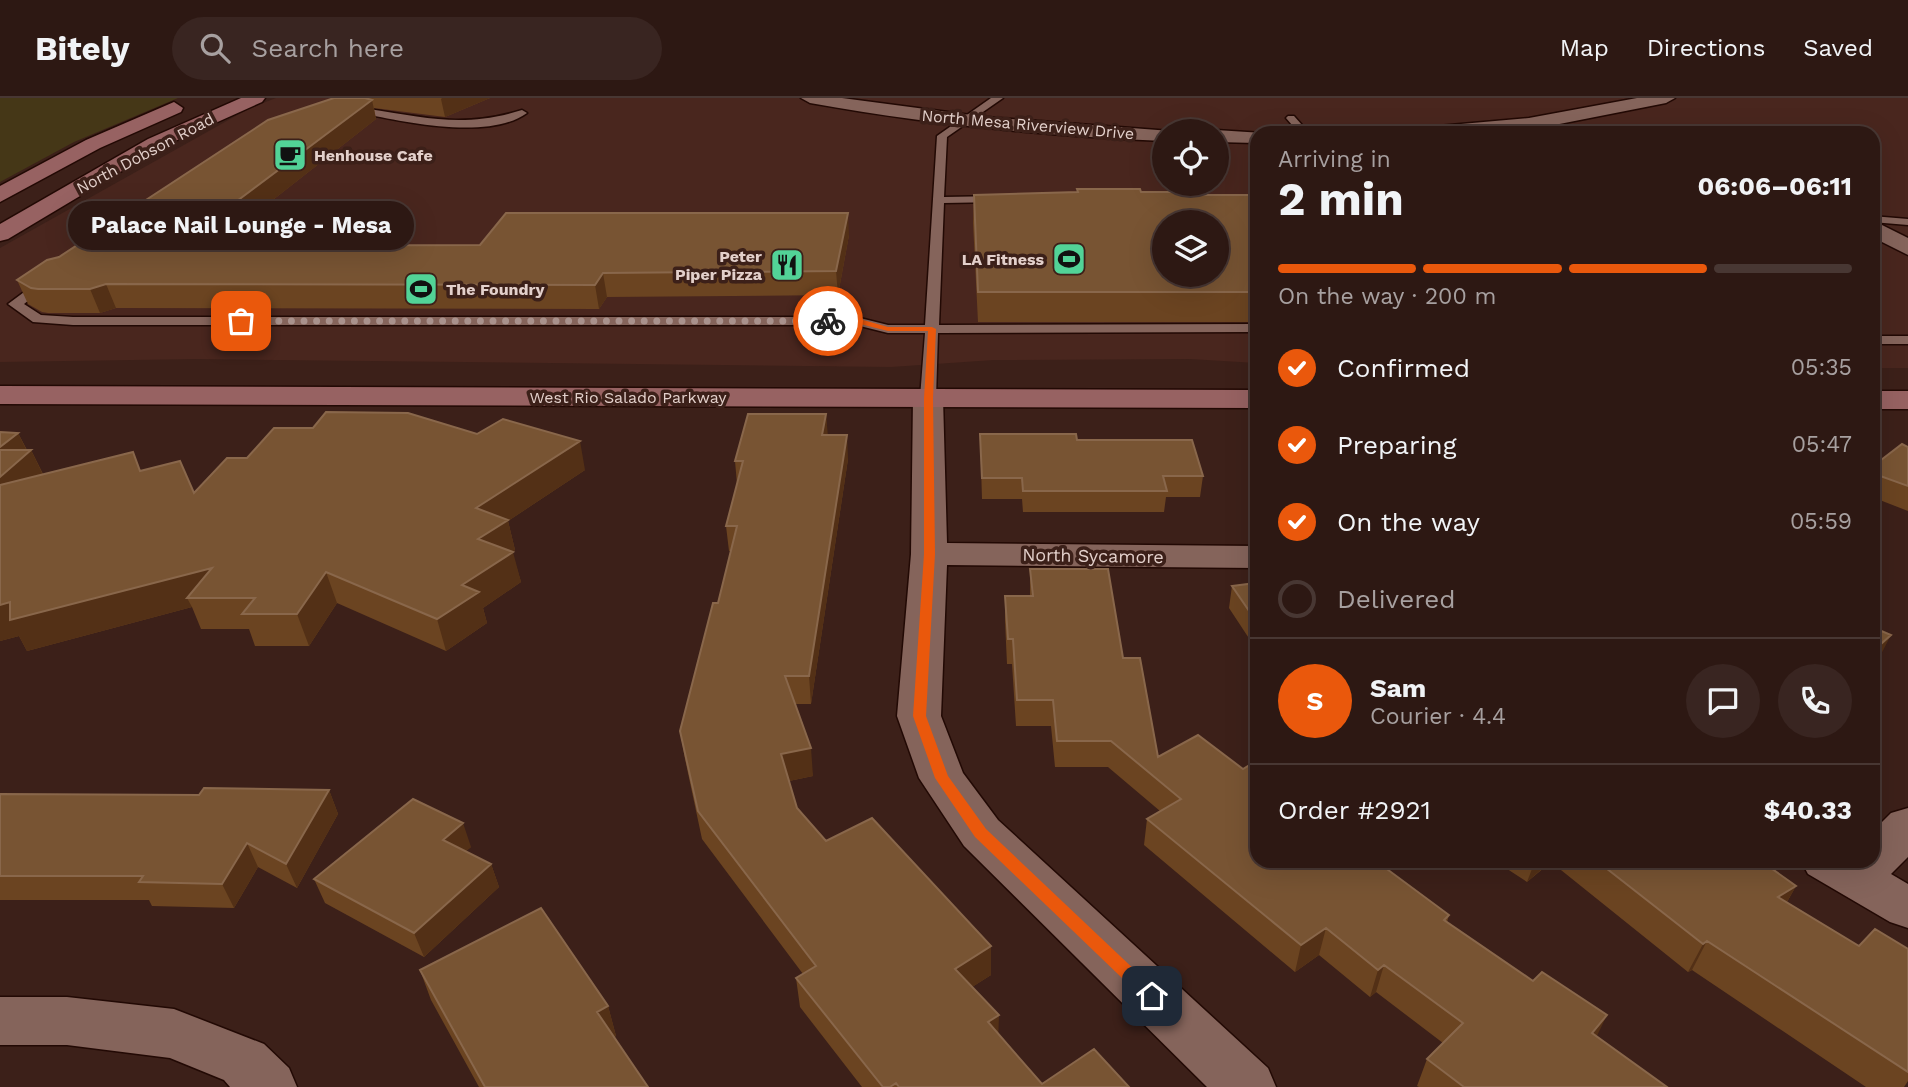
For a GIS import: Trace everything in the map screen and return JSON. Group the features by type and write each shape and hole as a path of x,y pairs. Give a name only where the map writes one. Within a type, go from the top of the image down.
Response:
{"main road":[{"name":"North Dobson Road","path":"0,234 155,144 256,98"},
{"name":"North Dobson Road","path":"0,195 93,144 187,103"},
{"name":"West Rio Salado Parkway","path":"0,396 1250,399"},
{"path":"1880,400 1908,400"}],"street":[{"name":"North Mesa Riverview Drive","path":"810,98 963,119 1152,134"},
{"path":"1507,126 1666,98"},
{"path":"1530,124 1538,126"},
{"path":"1229,136 1250,137"},
{"path":"1880,232 1908,248"},
{"path":"928,398 929,554 919,716 942,778 981,833 1247,1087"},
{"name":"North Sycamore","path":"929,554 1250,558"},
{"path":"1880,844 1908,825"},
{"path":"1841,870 1908,908"},
{"path":"0,1021 66,1021 174,1034 244,1062 268,1087"}],"lane":[{"path":"928,398 942,136 963,119 998,98"},
{"path":"369,112 485,124 507,121 522,113"},
{"path":"1291,118 1298,126"},
{"path":"938,200 1013,199"},
{"path":"1880,220 1908,222"},
{"path":"54,275 15,304 38,319 73,321 856,321 888,329 1250,328"},
{"path":"1880,340 1908,340"}],"shaded area":[{"path":"0,98 178,98 74,142 0,182"},
{"path":"276,98 1908,98 1908,368 1880,368 1880,126 1250,126 1250,363 1190,359 994,360 891,367 198,359 0,362 0,248 250,108"}],"building":[{"path":"334,98 372,100 177,246 480,245 506,213 848,213 836,271 603,273 595,285 106,284 90,289 38,289 17,280 47,260 59,257 268,120"},
{"path":"1077,189 1140,189 1141,192 1152,192 1152,196 1250,197 1250,292 978,292 974,195 1078,192"},
{"path":"326,412 408,413 477,434 503,419 580,441 476,508 508,520 478,539 513,552 462,585 479,592 437,619 326,572 297,614 242,614 255,598 187,598 212,568 10,620 10,602 0,605 0,485 133,452 140,471 180,461 194,493 227,458 247,458 274,428 313,428"},
{"path":"748,414 826,414 822,435 847,435 809,676 785,676 811,748 781,754 797,808 826,841 872,818 991,946 955,969 999,1015 988,1022 1042,1084 1094,1049 1129,1087 899,1087 896,1083 883,1087 796,978 816,966 698,811 680,731 713,603 718,603 737,526 726,526 743,461 735,461"},
{"path":"0,432 18,433 0,447"},
{"path":"980,434 1076,434 1077,440 1192,440 1203,476 1163,476 1167,491 1023,491 1022,478 982,478"},
{"path":"1902,444 1908,447 1908,486 1880,476 1880,461"},
{"path":"0,450 31,450 0,477"},
{"path":"1030,569 1108,569 1123,658 1140,658 1158,757 1198,735 1243,769 1250,765 1250,868 1385,868 1449,915 1444,920 1533,981 1542,972 1607,1015 1592,1033 1667,1087 1464,1087 1427,1059 1463,1023 1384,965 1378,970 1326,928 1301,945 1147,819 1181,799 1111,741 1057,741 1053,700 1017,700 1013,639 1008,639 1005,596 1033,596"},
{"path":"1250,584 1250,612 1232,586"},
{"path":"1880,630 1891,635 1880,645"},
{"path":"204,788 329,790 286,864 247,843 222,884 139,882 143,876 0,876 0,794 199,795"},
{"path":"413,799 463,823 443,840 491,864 414,933 314,879"},
{"path":"1606,868 1771,868 1796,886 1778,897 1859,946 1875,929 1908,949 1908,1072 1707,941 1703,944"},
{"path":"541,908 608,1006 597,1012 648,1087 485,1087 420,970"}],"way so far":[{"path":"241,321 828,321"}],"place":[{"name":"Henhouse Cafe","path":"290,155"},
{"name":"LA Fitness","path":"1069,259"},
{"name":"Peter Piper Pizza","path":"787,265"},
{"name":"The Foundry","path":"421,289"},
{"name":"Palace Nail Lounge - Mesa","path":"241,321"}],"route":[{"path":"828,321 856,321 888,329 932,329 928,398 929,554 919,716 942,778 981,833 1152,996"}]}
